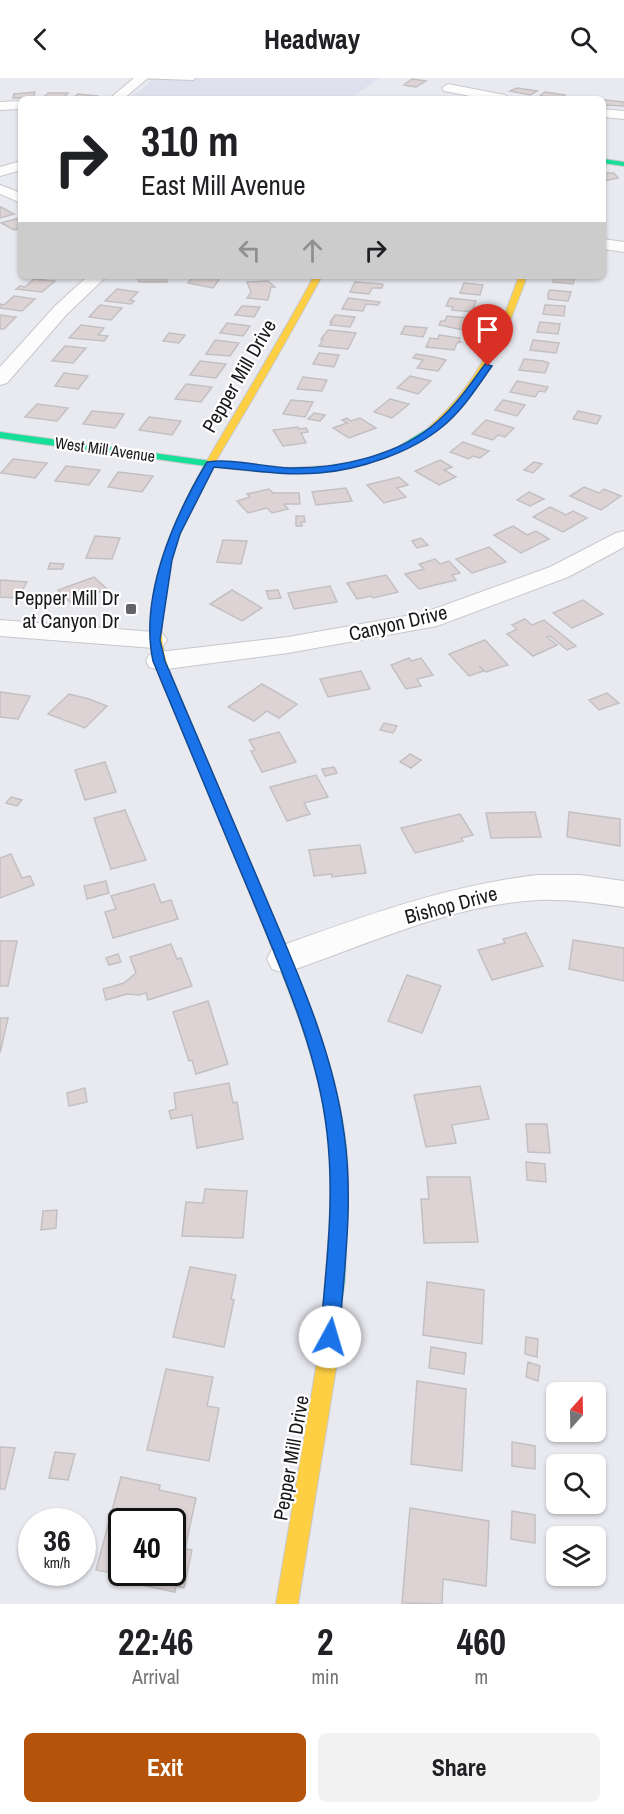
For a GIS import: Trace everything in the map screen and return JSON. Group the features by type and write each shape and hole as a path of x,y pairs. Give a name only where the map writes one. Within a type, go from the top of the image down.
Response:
{"street":[{"path":"119,96 142,78"},
{"path":"462,78 444,91 482,96"},
{"path":"0,106 18,105"},
{"path":"606,113 624,115"},
{"path":"606,161 624,164"},
{"path":"0,172 18,166"},
{"path":"0,189 18,197"},
{"path":"606,244 624,247"},
{"path":"0,379 61,310 95,279"},
{"name":"Pepper Mill Drive","path":"287,1604 328,1356 335,1282 339,1185 336,1132 325,1079 300,997 157,651 167,560 186,508 316,279"},
{"name":"West Mill Avenue","path":"0,435 211,464 288,471 321,470 375,458 417,440 453,412 488,366 522,279"},
{"name":"Canyon Drive","path":"0,628 157,651 288,645 428,620 559,572 624,538"},
{"name":"Bishop Drive","path":"284,959 425,910 517,888 556,886 624,894"}],"lane":[{"path":"142,78 192,78"}],"shaded area":[{"path":"151,78 379,78 354,96 131,96 148,84"}],"building":[{"path":"412,79 426,81 416,87 404,85"},
{"path":"517,88 537,91 530,95 510,91"},
{"path":"35,92 34,96 18,96 18,98 13,98 14,94"},
{"path":"545,92 565,95 564,96 540,96"},
{"path":"48,93 68,93 65,96 45,96"},
{"path":"606,100 624,102 624,106 606,105"},
{"path":"606,173 614,173 618,178 606,180"},
{"path":"1,207 14,214 0,218"},
{"path":"18,218 18,229 14,230 1,223"},
{"path":"34,279 55,281 42,292 16,289 20,286 25,287"},
{"path":"138,279 166,279 167,282 139,282"},
{"path":"191,279 220,279 213,288 188,283"},
{"path":"554,279 574,279 573,284 553,282"},
{"path":"268,281 275,287 271,287 268,300 247,298 251,292 247,282"},
{"path":"355,282 383,285 382,288 372,288 369,294 350,292"},
{"path":"464,283 483,285 480,295 460,293"},
{"path":"117,289 138,292 130,300 134,301 131,304 105,301"},
{"path":"550,290 571,292 568,301 548,299"},
{"path":"14,296 35,299 22,311 0,308 0,304 4,305"},
{"path":"348,298 380,302 378,305 366,304 363,311 342,309"},
{"path":"450,298 476,301 472,312 452,310 453,307 446,306"},
{"path":"100,305 122,308 111,320 89,317"},
{"path":"545,305 565,306 564,316 543,314"},
{"path":"242,306 260,307 254,317 235,315"},
{"path":"0,315 16,317 4,329 0,329"},
{"path":"335,315 355,317 350,327 330,325"},
{"path":"447,316 468,318 463,330 439,325 441,321 445,321"},
{"path":"540,322 560,324 558,334 537,332"},
{"path":"227,323 250,326 243,336 220,333"},
{"path":"81,325 104,328 98,335 108,336 104,341 69,338"},
{"path":"405,326 427,328 423,337 401,334"},
{"path":"328,330 356,333 348,349 319,346"},
{"path":"169,333 185,335 179,343 163,341"},
{"path":"439,335 460,338 461,342 457,343 454,350 426,347 430,338 438,339"},
{"path":"215,340 239,343 230,356 206,354"},
{"path":"533,340 559,343 556,353 530,350"},
{"path":"65,346 86,348 73,363 52,361"},
{"path":"319,353 339,355 334,367 313,364"},
{"path":"416,354 446,360 438,371 417,368 423,360 413,358"},
{"path":"524,359 549,363 545,373 519,370"},
{"path":"200,361 226,364 216,378 190,375"},
{"path":"64,373 88,376 78,389 55,386"},
{"path":"410,376 431,381 418,394 397,388"},
{"path":"303,377 327,380 322,391 297,389"},
{"path":"517,381 548,387 545,392 539,391 535,397 510,392"},
{"path":"186,384 212,387 201,402 175,399"},
{"path":"390,399 409,404 392,418 374,412"},
{"path":"291,400 313,402 305,417 283,414"},
{"path":"503,400 525,405 517,416 495,410"},
{"path":"37,404 68,408 57,421 25,417"},
{"path":"92,411 124,414 115,428 83,424"},
{"path":"578,411 601,416 597,424 573,419"},
{"path":"314,413 325,415 320,421 308,419"},
{"path":"149,417 181,421 172,435 139,430"},
{"path":"347,418 351,421 360,418 376,428 349,438 333,428 347,423 342,420"},
{"path":"486,420 514,428 505,437 498,435 493,440 472,434"},
{"path":"298,427 299,429 306,428 308,432 301,433 306,443 283,446 273,430"},
{"path":"463,442 489,451 480,458 473,456 469,459 450,452"},
{"path":"13,459 47,463 35,478 1,473"},
{"path":"440,460 452,467 444,470 456,477 439,485 415,471"},
{"path":"534,462 542,464 533,473 524,470"},
{"path":"66,466 100,470 89,485 55,481"},
{"path":"118,472 153,476 142,492 108,487"},
{"path":"399,477 408,485 397,488 406,497 384,503 367,485"},
{"path":"584,487 599,493 604,489 621,496 601,510 570,496"},
{"path":"346,488 352,501 316,505 312,492"},
{"path":"269,489 273,493 299,493 300,504 284,504 288,509 272,513 267,508 248,513 237,501 250,497 247,494"},
{"path":"529,492 544,499 530,506 517,500"},
{"path":"550,507 566,515 573,511 587,518 563,532 533,517"},
{"path":"296,516 304,516 305,522 301,522 302,526 296,526"},
{"path":"513,526 527,535 536,531 549,539 521,553 494,535"},
{"path":"95,536 120,538 112,559 86,558"},
{"path":"421,538 428,545 417,548 412,541"},
{"path":"223,540 247,541 241,564 217,562"},
{"path":"489,547 506,562 472,573 456,559"},
{"path":"435,559 440,564 449,561 460,573 452,575 456,580 419,589 405,574 424,569 419,564"},
{"path":"50,563 64,564 62,569 48,569"},
{"path":"386,575 398,592 357,599 347,583"},
{"path":"94,577 107,589 71,603 58,590"},
{"path":"0,580 27,582 18,598 0,597"},
{"path":"330,586 337,602 294,609 288,593"},
{"path":"232,590 262,608 242,621 210,604"},
{"path":"278,590 281,598 269,599 266,591"},
{"path":"583,600 603,614 572,628 553,613"},
{"path":"525,619 532,625 544,620 576,646 567,650 550,636 547,637 557,645 533,656 507,634 517,629 512,625"},
{"path":"485,640 508,665 486,672 479,666 484,671 469,676 449,654"},
{"path":"409,658 411,661 421,658 433,675 417,679 421,686 406,689 391,665"},
{"path":"361,671 370,689 328,697 320,679"},
{"path":"262,684 297,704 279,718 267,711 254,721 228,707"},
{"path":"0,692 30,696 18,719 0,717"},
{"path":"607,693 619,703 599,710 589,700"},
{"path":"69,694 107,706 85,728 48,714"},
{"path":"384,723 397,726 393,733 380,730"},
{"path":"279,732 296,762 262,772 251,751 255,750 249,740"},
{"path":"410,754 421,760 411,768 400,762"},
{"path":"105,762 116,792 85,800 75,770"},
{"path":"334,767 337,773 325,776 322,769"},
{"path":"316,775 328,797 304,803 310,814 287,821 270,787"},
{"path":"11,797 22,800 17,806 6,803"},
{"path":"125,810 146,860 111,869 94,818"},
{"path":"535,812 541,837 491,838 486,813"},
{"path":"569,812 620,819 620,846 567,837"},
{"path":"460,814 473,835 461,838 463,841 415,853 401,828"},
{"path":"360,845 366,873 332,877 332,874 314,876 309,850"},
{"path":"11,854 22,878 30,876 34,885 0,898 0,858"},
{"path":"106,881 109,893 87,899 84,886"},
{"path":"154,884 161,903 171,900 178,919 113,938 105,912 116,909 111,896"},
{"path":"526,933 543,966 492,980 478,950 505,943 503,939"},
{"path":"573,940 624,948 624,981 569,969"},
{"path":"0,941 17,941 8,986 0,986"},
{"path":"171,944 177,959 181,958 192,986 148,1000 146,993 127,994 106,1000 103,989 124,983 136,973 130,957"},
{"path":"118,954 121,962 109,965 106,958"},
{"path":"407,975 441,986 422,1033 388,1021"},
{"path":"208,1001 228,1064 196,1074 192,1060 189,1061 173,1012"},
{"path":"0,1018 8,1018 0,1053"},
{"path":"229,1083 233,1103 237,1102 243,1139 197,1148 192,1115 171,1119 169,1111 176,1109 174,1093"},
{"path":"480,1086 489,1119 452,1125 456,1143 426,1147 414,1095"},
{"path":"85,1088 87,1102 69,1106 67,1093"},
{"path":"526,1124 547,1124 550,1153 528,1152"},
{"path":"526,1162 545,1164 546,1182 527,1180"},
{"path":"427,1177 470,1177 478,1242 424,1243 421,1199 429,1199"},
{"path":"205,1189 247,1191 243,1238 182,1236 186,1202 203,1203"},
{"path":"57,1210 56,1228 41,1230 43,1211"},
{"path":"190,1267 236,1275 231,1299 234,1300 224,1347 173,1337"},
{"path":"427,1282 484,1290 482,1344 423,1335"},
{"path":"526,1337 538,1339 537,1357 525,1354"},
{"path":"431,1347 466,1353 464,1374 429,1368"},
{"path":"528,1362 540,1366 538,1381 526,1377"},
{"path":"166,1369 213,1377 207,1406 219,1408 209,1461 147,1450"},
{"path":"417,1381 466,1389 462,1471 411,1464"},
{"path":"512,1442 535,1446 535,1469 512,1466"},
{"path":"0,1447 15,1448 5,1489 0,1489"},
{"path":"55,1452 75,1454 68,1480 49,1478"},
{"path":"121,1477 160,1485 159,1490 196,1498 186,1544 186,1508 113,1508"},
{"path":"410,1508 489,1521 486,1586 443,1579 442,1604 402,1603"},
{"path":"512,1511 535,1515 535,1543 511,1539"},
{"path":"108,1525 108,1572 96,1570"},
{"path":"186,1549 192,1550 186,1578"},
{"path":"146,1586 176,1586 175,1592"}],"traffic: fast":[{"path":"606,161 624,164"},
{"path":"0,435 250,469 289,471 327,469 365,462 400,450 432,429"},
{"path":"269,923 318,1052 336,1132 339,1214 333,1297"}],"traffic: slow":[{"path":"176,701 162,664 156,636 158,597 164,568 184,514 197,488 316,279"},
{"path":"432,429 465,396 489,360 522,279"},
{"path":"287,1604 328,1356 333,1297"}],"traffic: jam":[{"path":"176,701 269,923"}],"place":[{"name":"Pepper Mill Dr at Canyon Dr","path":"131,609"}],"route":[{"path":"330,1337 338,1233 339,1185 336,1132 325,1079 300,997 159,661 154,640 158,605 175,534 186,508 211,464 288,471 321,470 354,465 375,458 403,448 428,434 465,399 488,366"}]}
